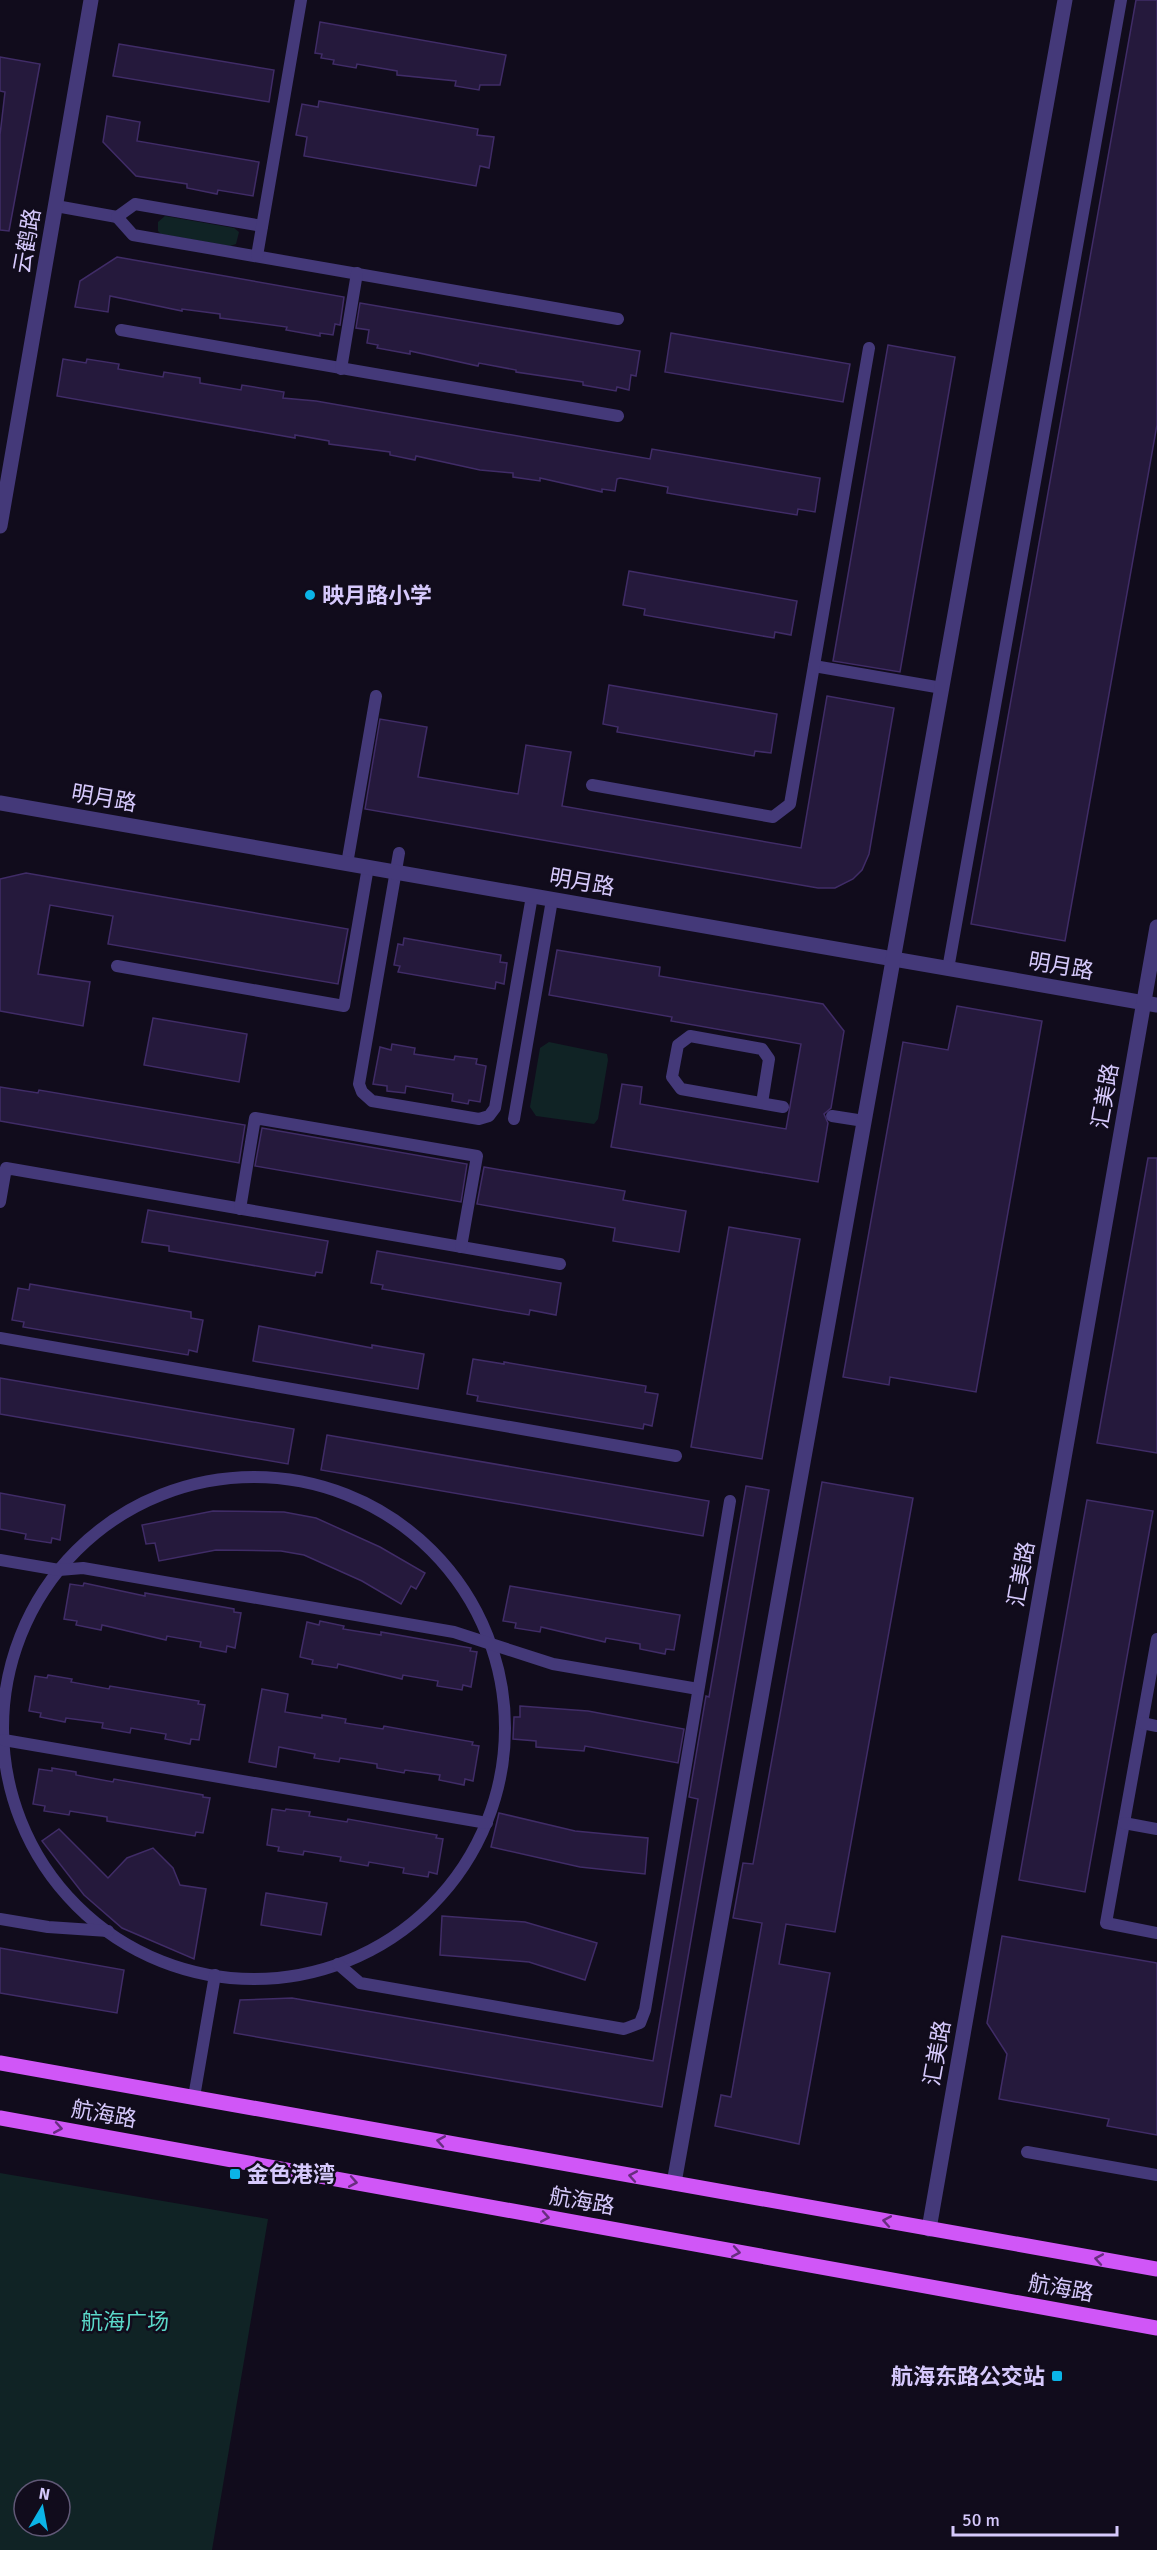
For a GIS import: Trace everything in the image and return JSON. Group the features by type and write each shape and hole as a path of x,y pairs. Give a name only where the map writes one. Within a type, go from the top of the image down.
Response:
{"main road":[{"name":"航海路","path":"0,2063 1157,2269"},
{"name":"航海路","path":"0,2118 1157,2328"}],"street":[{"name":"云鹤路","path":"0,525 91,0"},
{"path":"675,2183 1065,0"},
{"name":"明月路","path":"0,803 1150,1004"},
{"name":"汇美路","path":"929,2229 1150,1004 1157,927"}],"lane":[{"path":"257,256 301,0"},
{"path":"948,969 1121,0"},
{"path":"117,217 135,204 262,226"},
{"path":"56,206 117,217 133,235 618,319"},
{"path":"341,369 357,273"},
{"path":"121,330 618,416"},
{"path":"592,785 773,817 790,804 869,348"},
{"path":"814,666 942,688"},
{"path":"347,864 376,696"},
{"path":"399,853 359,1084 362,1092 372,1101 479,1119 489,1116 495,1108 532,896"},
{"path":"117,966 344,1005 368,867"},
{"path":"514,1119 552,900"},
{"path":"762,1103 770,1059 762,1049 690,1036 678,1045 672,1077 681,1089 783,1107"},
{"path":"832,1116 864,1121"},
{"path":"240,1209 255,1118 477,1156 461,1247"},
{"path":"0,1202 6,1168 560,1264"},
{"path":"0,1338 676,1456"},
{"path":"246,1477 304,1482 358,1500 408,1530 430,1549 467,1593 491,1644 504,1695 506,1722 501,1776 487,1823 458,1876 416,1920 384,1942 338,1964 280,1977 250,1978 215,1975 161,1960 108,1931 64,1891 30,1842 10,1785 4,1740 5,1696 19,1638 32,1610 59,1570 87,1540 110,1522 161,1495 207,1482 246,1477"},
{"path":"338,1964 360,1983 624,2029 640,2023 645,2010 730,1501"},
{"path":"0,1560 59,1570 83,1568 454,1632 554,1664 698,1689"},
{"path":"1157,1639 1106,1923 1157,1932"},
{"path":"1142,1723 1157,1726"},
{"path":"4,1740 487,1823"},
{"path":"1124,1823 1157,1829"},
{"path":"0,1919 48,1927 108,1931"},
{"path":"194,2097 215,1975"},
{"path":"1027,2152 1157,2175"}],"green space":[{"path":"165,216 234,228 239,232 236,244 230,246 161,234 158,231 158,222"},
{"path":"549,1042 607,1054 608,1060 598,1119 594,1124 536,1116 530,1107 540,1048"},
{"name":"航海广场","path":"0,2173 268,2219 212,2550 0,2550"}],"building":[{"path":"1136,0 1157,0 1157,425 1065,941 971,924"},
{"path":"320,22 506,55 500,85 480,85 479,90 455,86 456,81 397,75 397,71 357,64 356,68 333,64 334,60 321,58 322,54 315,53"},
{"path":"119,44 274,70 269,102 113,76"},
{"path":"0,57 40,64 9,231 0,230 0,135 5,92 0,91"},
{"path":"319,101 478,129 477,135 494,137 489,168 480,166 476,186 304,156 307,137 296,135 302,104 318,107"},
{"path":"107,116 140,122 137,141 259,162 253,196 218,190 217,194 187,188 187,184 136,176 103,142"},
{"path":"117,257 344,297 340,325 335,324 333,335 320,333 320,336 286,330 287,327 220,318 220,314 182,309 182,311 110,296 108,312 75,307 80,281"},
{"path":"360,303 640,351 636,376 631,375 629,390 617,387 616,391 583,385 583,382 516,372 516,370 479,363 478,366 410,351 410,354 377,348 378,345 367,343 369,330 356,328"},
{"path":"671,333 850,364 843,402 665,372"},
{"path":"888,345 955,357 900,672 833,661"},
{"path":"63,359 86,363 87,359 119,364 118,369 163,377 164,372 200,378 200,383 241,390 242,385 284,392 283,398 316,401 650,459 652,449 820,478 815,512 798,509 797,515 701,499 667,493 668,487 620,478 617,479 615,491 602,489 602,492 540,478 540,481 513,477 513,473 480,470 416,456 415,460 390,455 390,452 329,444 329,441 295,435 295,438 57,396"},
{"path":"629,571 797,601 791,635 775,632 774,638 644,615 645,609 623,605"},
{"path":"609,685 777,714 771,753 755,751 754,756 617,732 618,727 603,724"},
{"path":"827,696 894,708 869,854 862,870 853,879 835,888 818,888 365,809 380,719 427,727 418,777 518,794 526,745 571,752 562,806 801,848"},
{"path":"26,873 348,929 338,984 108,944 113,916 50,905 38,974 90,982 83,1026 0,1011 0,879"},
{"path":"404,938 501,955 500,962 507,963 504,984 496,982 495,989 398,972 400,966 394,965 398,944 403,945"},
{"path":"557,950 660,967 659,976 823,1004 844,1031 831,1108 824,1114 828,1123 818,1182 611,1147 622,1084 642,1087 640,1104 786,1129 801,1044 671,1021 672,1017 549,995"},
{"path":"957,1006 1042,1021 976,1392 890,1377 889,1385 843,1377 903,1042 948,1050"},
{"path":"153,1018 247,1034 239,1082 144,1065"},
{"path":"392,1044 415,1048 414,1054 454,1060 455,1056 477,1059 476,1064 486,1066 480,1102 469,1100 468,1104 452,1101 453,1094 406,1086 405,1093 387,1091 387,1086 373,1084 380,1047 391,1050"},
{"path":"0,1087 38,1093 39,1090 245,1125 239,1163 0,1121"},
{"path":"262,1128 467,1164 461,1202 255,1166"},
{"path":"1148,1158 1157,1158 1157,1453 1097,1443"},
{"path":"484,1167 625,1191 623,1200 686,1211 679,1252 613,1241 615,1228 477,1204"},
{"path":"148,1210 328,1241 322,1273 316,1272 315,1276 169,1251 169,1246 142,1242"},
{"path":"729,1227 800,1239 762,1459 691,1447"},
{"path":"377,1251 561,1283 556,1315 530,1310 529,1315 382,1289 383,1285 371,1283"},
{"path":"30,1284 191,1312 191,1318 203,1320 197,1352 189,1350 188,1355 23,1327 24,1322 12,1320 18,1288 29,1290"},
{"path":"259,1326 372,1348 372,1345 424,1354 418,1389 253,1361"},
{"path":"473,1359 504,1364 504,1362 646,1386 645,1392 658,1394 652,1426 644,1424 643,1429 477,1401 478,1396 467,1394"},
{"path":"0,1378 294,1429 288,1464 0,1414"},
{"path":"327,1435 709,1501 703,1536 321,1470"},
{"path":"822,1482 913,1498 835,1932 786,1924 779,1964 830,1973 799,2144 715,2126 721,2095 731,2097 762,1923 733,1918 743,1863 753,1864"},
{"path":"746,1486 769,1490 662,2107 234,2033 240,2000 292,1998 653,2061 698,1799 689,1797"},
{"path":"0,1493 65,1505 60,1540 52,1538 51,1543 25,1539 26,1534 0,1529"},
{"path":"1087,1500 1153,1511 1085,1892 1019,1880"},
{"path":"213,1511 284,1512 316,1518 380,1547 425,1573 416,1589 411,1586 401,1604 362,1581 304,1555 281,1551 216,1550 159,1561 155,1543 146,1544 142,1525"},
{"path":"84,1583 145,1596 145,1593 234,1609 234,1612 241,1613 235,1648 227,1646 226,1652 200,1647 201,1642 167,1636 166,1640 102,1625 101,1630 76,1625 77,1621 64,1619 70,1584 83,1586"},
{"path":"510,1586 680,1615 674,1650 666,1649 665,1654 640,1649 640,1644 606,1638 605,1642 541,1627 540,1632 515,1628 516,1623 503,1621"},
{"path":"320,1621 344,1626 343,1629 381,1635 381,1632 471,1648 470,1651 477,1652 471,1687 463,1685 462,1690 437,1686 438,1681 403,1675 402,1679 338,1664 337,1668 312,1664 313,1660 300,1657 307,1622 319,1625"},
{"path":"48,1675 109,1689 110,1686 199,1701 198,1704 205,1705 199,1740 191,1739 190,1744 165,1739 166,1734 131,1728 130,1733 102,1728 103,1723 66,1718 65,1722 40,1717 41,1713 29,1711 35,1676 47,1678"},
{"path":"262,1689 288,1694 285,1712 322,1718 322,1715 346,1719 345,1723 383,1729 384,1726 473,1742 472,1745 479,1746 473,1781 465,1779 464,1785 439,1780 440,1775 405,1770 404,1773 377,1768 377,1764 340,1758 339,1762 314,1758 315,1754 279,1747 276,1767 249,1762"},
{"path":"520,1706 588,1711 684,1729 678,1763 585,1746 584,1751 536,1747 536,1741 513,1739 514,1717 520,1717"},
{"path":"52,1768 76,1772 76,1775 113,1782 114,1779 210,1798 203,1833 196,1832 195,1836 107,1821 107,1817 70,1811 69,1815 44,1811 45,1806 33,1804 39,1769 52,1771"},
{"path":"272,1809 310,1812 309,1816 347,1822 348,1819 437,1835 436,1838 443,1839 437,1874 429,1872 428,1877 403,1873 404,1868 369,1862 368,1866 340,1861 341,1857 304,1851 303,1855 278,1851 279,1847 267,1845"},
{"path":"499,1813 575,1831 648,1838 645,1874 580,1867 491,1847"},
{"path":"59,1829 108,1878 127,1858 153,1848 173,1868 180,1885 206,1889 194,1959 122,1928 84,1895 42,1841"},
{"path":"266,1893 327,1903 321,1935 261,1925"},
{"path":"442,1916 525,1922 597,1943 585,1980 529,1962 440,1955"},
{"path":"1002,1936 1157,1963 1157,2135 1107,2126 1109,2119 999,2099 1007,2054 987,2023"},
{"path":"0,1948 124,1970 117,2013 0,1993"}],"place":[{"name":"映月路小学","path":"310,595"},
{"name":"金色港湾","path":"235,2174"},
{"name":"航海东路公交站","path":"1057,2376"}]}
